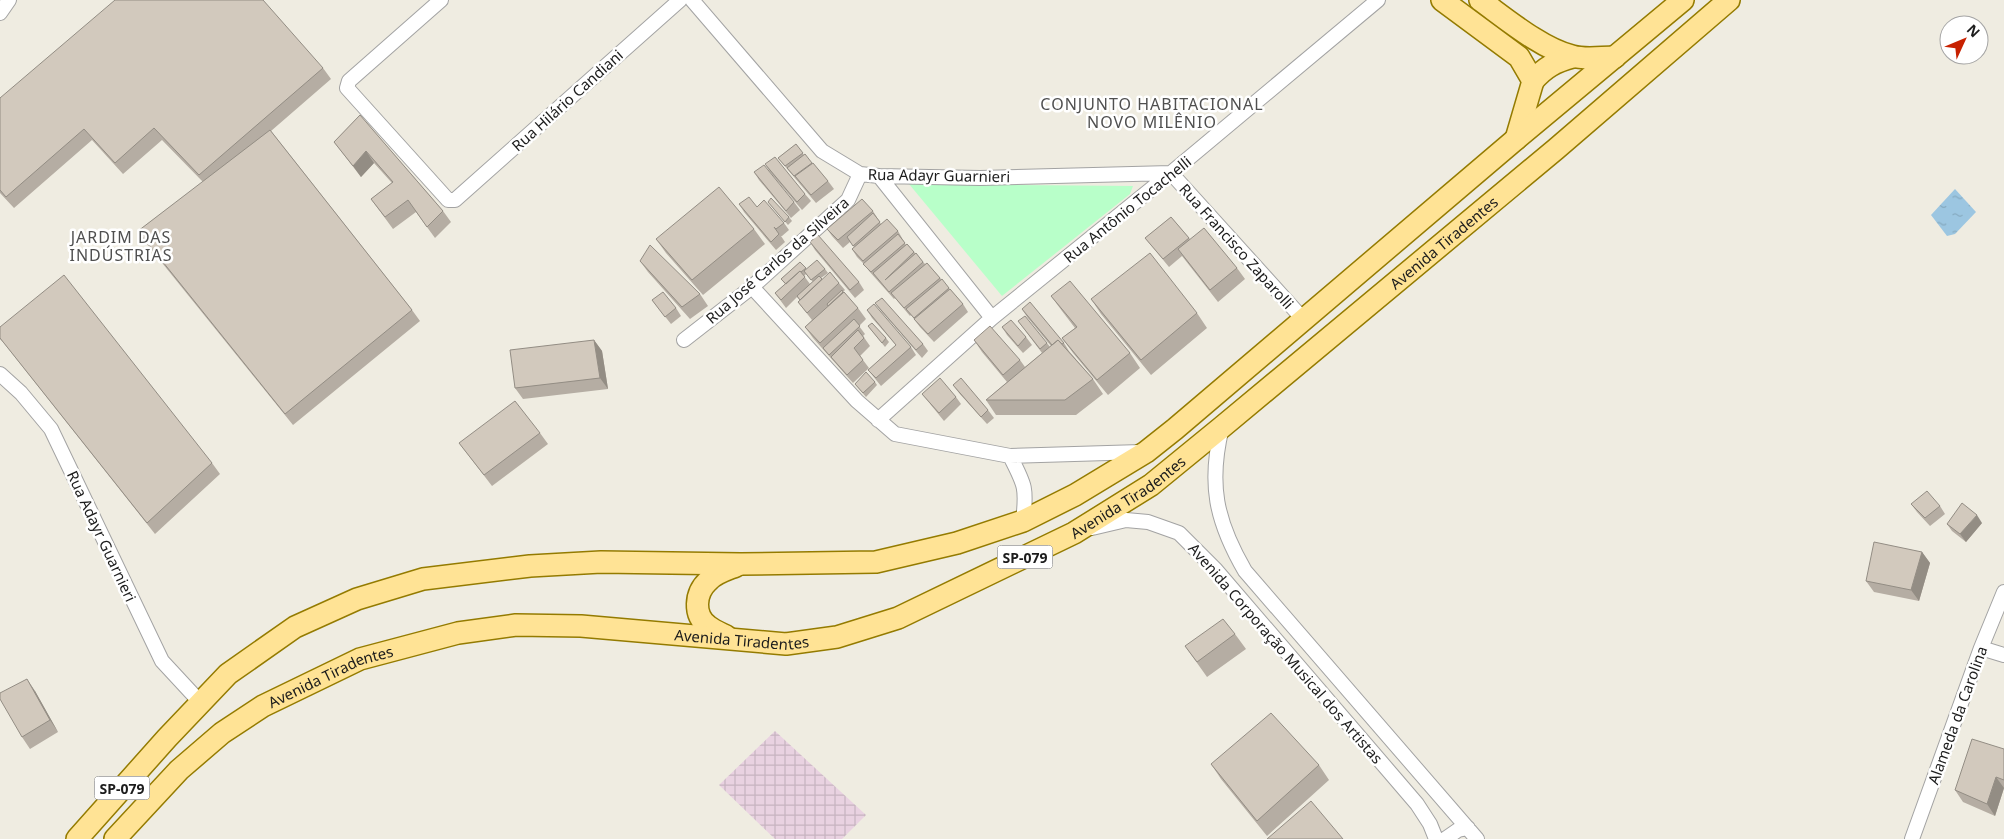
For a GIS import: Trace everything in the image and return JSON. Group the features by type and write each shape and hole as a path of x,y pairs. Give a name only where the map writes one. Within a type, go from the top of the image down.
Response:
{"main road":[{"path":"1442,0 1519,57 1533,81"},
{"path":"1480,0 1524,32 1554,49 1573,57"},
{"name":"Avenida Tiradentes","path":"77,839 167,738 228,674 295,627 357,599 423,579 530,566 601,562 741,564 876,562 957,543 1024,521 1074,496 1146,452 1683,0"},
{"name":"Avenida Tiradentes","path":"115,839 179,770 222,733 263,706 360,659 458,633 516,625 581,626 786,644 846,634 898,618 1074,533 1151,485 1556,148 1729,0"},
{"path":"1516,139 1533,81 1544,69 1554,62 1573,57 1615,56"},
{"path":"729,638 707,626 698,615 697,602 707,581 717,574 741,564"}],"street":[{"path":"0,13 9,0"},
{"name":"Rua Hilário Candiani","path":"441,0 349,81 347,88 448,200 455,200 680,0"},
{"name":"Rua Adayr Guarnieri","path":"692,0 822,151 860,174 980,178 1171,173"},
{"name":"Rua Antônio Tocachelli","path":"878,420 992,318 1171,173 1378,0"},
{"name":"Rua Francisco Zaparolli","path":"1171,173 1303,320"},
{"name":"Rua José Carlos da Silveira","path":"684,340 752,287 848,200 860,174"},
{"path":"879,176 992,318"},
{"path":"752,287 857,401 895,434 1010,456 1146,452"},
{"name":"Rua Adayr Guarnieri","path":"0,374 21,393 51,429 162,661 200,702"},
{"name":"Avenida Corporação Musical dos Artistas","path":"1222,427 1216,450 1214,491 1225,532 1245,571 1472,834"},
{"path":"1010,456 1023,482 1026,495 1024,521"},
{"name":"Avenida Corporação Musical dos Artistas","path":"1074,533 1126,520 1148,522 1179,533 1220,575 1417,804 1430,824 1436,839"},
{"path":"1220,575 1238,559"},
{"name":"Alameda da Carolina","path":"1912,839 1981,648 2004,592"},
{"path":"1981,648 2004,655"},
{"path":"1445,839 1458,830 1472,834"}],"shaded area":[{"path":"775,731 866,815 842,839 775,839 719,785"}],"green space":[{"path":"909,184 1133,186 1130,194 1002,296"}],"water":[{"path":"1955,189 1976,212 1955,234 1947,236 1931,215"}],"building":[{"path":"115,0 263,0 323,68 199,175 154,128 115,163 84,129 6,197 0,190 0,98"},
{"path":"360,115 443,211 427,227 408,200 385,217 371,199 393,182 366,151 353,166 334,142"},
{"path":"270,130 412,310 285,414 138,231"},
{"path":"796,144 803,153 785,166 778,158"},
{"path":"805,154 812,163 794,176 787,168"},
{"path":"775,157 805,194 797,202 765,164"},
{"path":"813,163 828,181 811,195 795,176"},
{"path":"764,165 794,202 786,211 754,172"},
{"path":"719,187 754,229 692,280 656,239"},
{"path":"749,197 757,207 764,200 784,223 776,229 774,227 779,234 771,242 739,204"},
{"path":"771,198 789,217 785,222 768,202"},
{"path":"862,199 873,211 838,240 827,229"},
{"path":"873,213 880,222 853,246 847,237"},
{"path":"1171,217 1189,238 1163,259 1145,238"},
{"path":"887,219 898,231 863,261 852,249"},
{"path":"1204,228 1237,268 1210,290 1178,249"},
{"path":"898,234 905,243 871,272 863,264"},
{"path":"818,235 859,282 850,290 810,242"},
{"path":"907,244 914,252 885,280 916,253 923,262 889,292 873,273"},
{"path":"650,245 700,294 682,307 640,261"},
{"path":"1150,253 1197,313 1141,360 1091,299"},
{"path":"817,260 825,269 811,280 804,271"},
{"path":"800,262 806,268 786,284 781,279"},
{"path":"927,263 940,278 904,308 891,293"},
{"path":"800,271 805,277 781,300 775,293"},
{"path":"830,272 839,283 807,313 798,302"},
{"path":"64,275 212,463 147,523 0,338 0,327"},
{"path":"819,276 822,279 800,300 797,296"},
{"path":"942,279 949,288 914,318 906,309"},
{"path":"1070,281 1130,353 1097,380 1062,338 1077,327 1051,296"},
{"path":"950,289 963,304 928,334 914,319"},
{"path":"842,290 843,292 828,306 827,304"},
{"path":"663,292 676,308 665,317 652,300"},
{"path":"844,292 858,308 820,343 805,327"},
{"path":"882,298 923,344 916,350 875,303"},
{"path":"1030,302 1064,343 1062,344 1058,340 1052,345 1022,309"},
{"path":"874,304 911,347 876,378 868,370 896,345 867,310"},
{"path":"1025,316 1047,343 1040,349 1018,321"},
{"path":"854,319 860,326 829,355 823,348"},
{"path":"1011,320 1026,337 1018,346 1002,327"},
{"path":"872,323 886,338 882,343 868,326"},
{"path":"990,326 1020,360 1003,375 974,340"},
{"path":"858,330 864,338 854,348 863,360 847,375 831,357"},
{"path":"594,340 600,378 515,388 510,350"},
{"path":"1058,340 1093,379 1065,400 986,400"},
{"path":"866,372 875,382 863,393 855,384"},
{"path":"940,378 956,397 939,413 922,394"},
{"path":"961,378 988,410 981,417 953,385"},
{"path":"515,401 540,433 484,475 459,443"},
{"path":"1927,491 1940,506 1925,518 1911,504"},
{"path":"1962,503 1977,515 1960,534 1947,524"},
{"path":"1874,542 1922,552 1911,590 1866,581"},
{"path":"1223,619 1235,634 1197,662 1185,646"},
{"path":"27,679 50,720 22,737 0,699 0,693"},
{"path":"1271,713 1319,765 1257,821 1211,764"},
{"path":"1972,739 2004,749 2004,780 1996,777 1987,804 1955,790"},
{"path":"1311,801 1343,839 1267,839"}],"district":[{"name":"CONJUNTO HABITACIONAL NOVO MILÊNIO","path":"1152,113"},
{"name":"JARDIM DAS INDÚSTRIAS","path":"121,246"}]}
